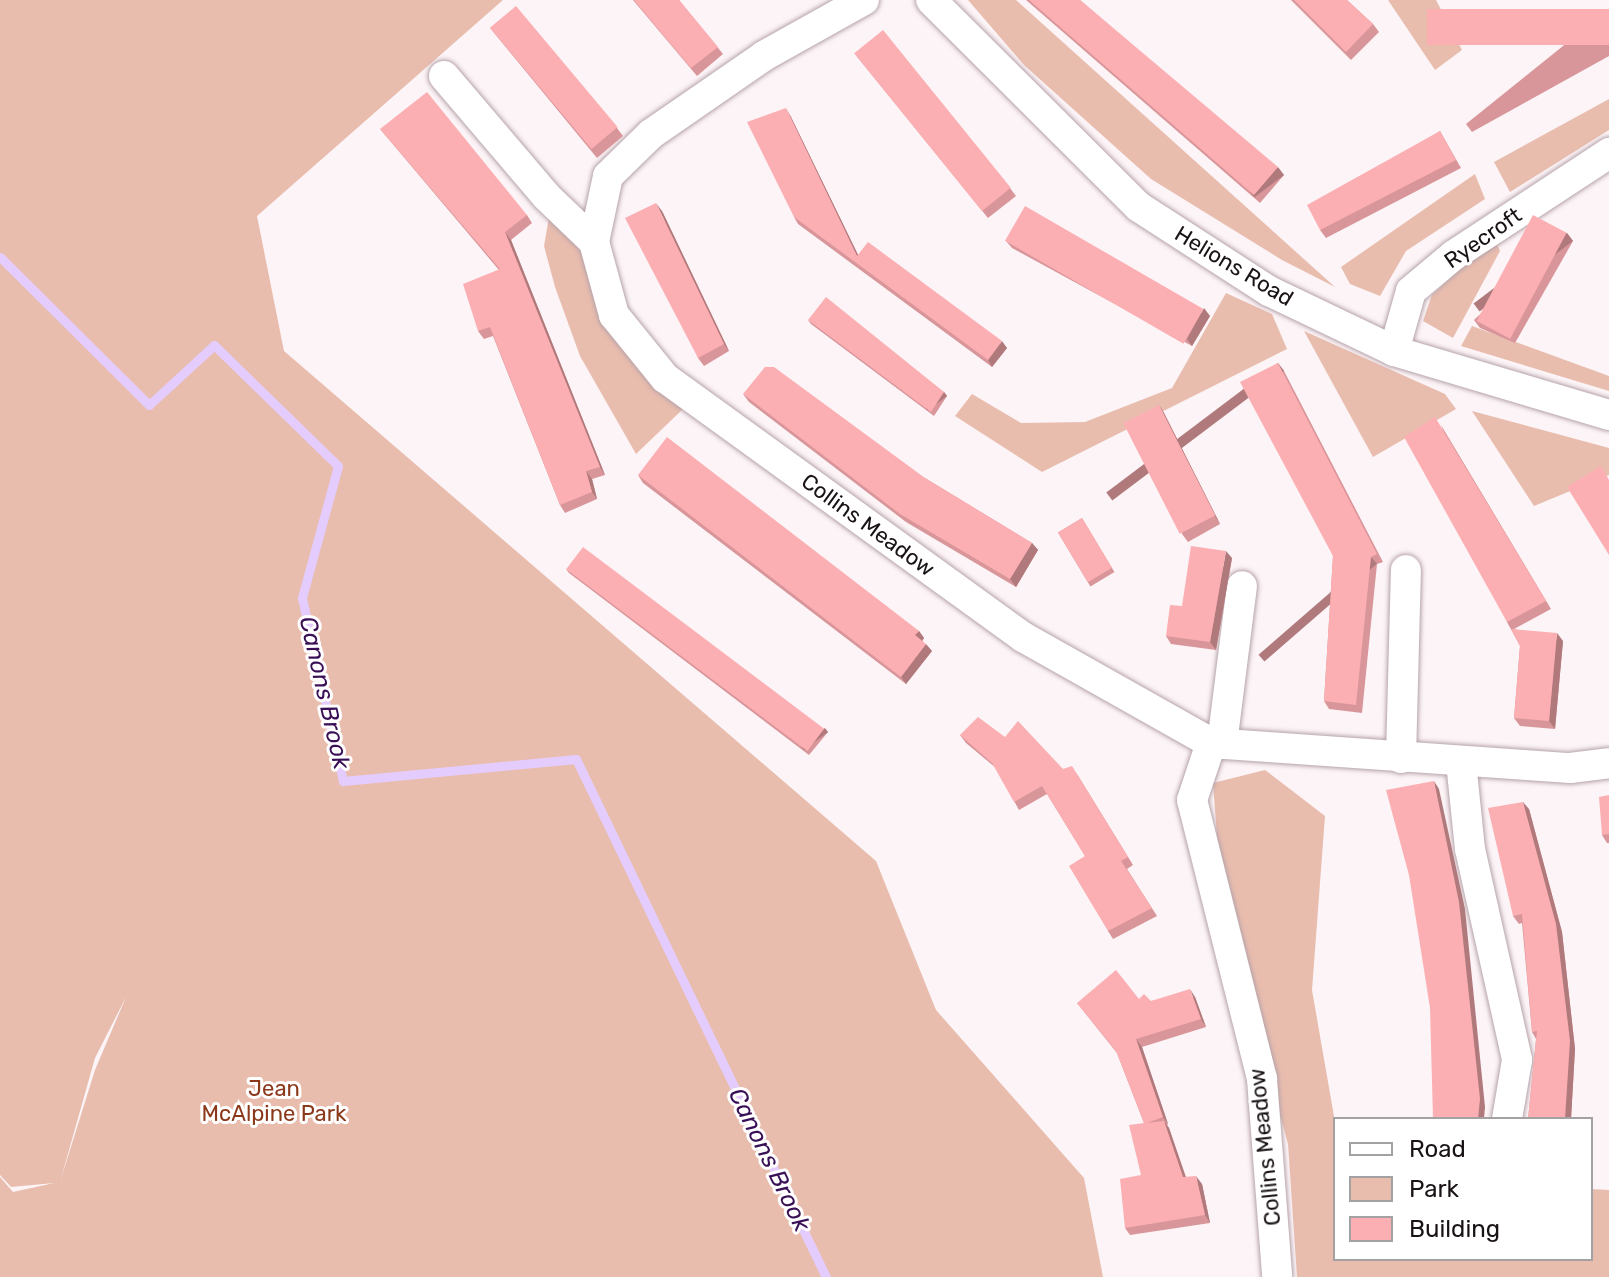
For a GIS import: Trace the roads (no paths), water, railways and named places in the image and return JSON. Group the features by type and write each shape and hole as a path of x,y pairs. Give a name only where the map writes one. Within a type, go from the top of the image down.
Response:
{"street":[{"name":"Collins Meadow","path":"864,0 764,56 651,134 608,176 594,242 614,315 665,378 1023,637 1217,743 1570,768 1609,763"},
{"name":"Helions Road","path":"931,0 1139,207 1269,291 1394,351 1609,415"},
{"path":"444,76 546,196 594,242"},
{"name":"Ryecroft","path":"1394,351 1411,291 1454,255 1609,153"},
{"path":"1401,758 1406,570"},
{"name":"Collins Meadow","path":"1242,586 1217,743 1192,800 1262,1079 1277,1275"},
{"path":"1461,762 1470,849 1517,1060 1507,1117"}],"waterway":[{"name":"Canons Brook","path":"0,257 149,405 214,345 338,466 302,598 343,781 576,759 826,1277"}],"park label":[{"name":"Jean McAlpine Park","path":"274,1100"}]}
